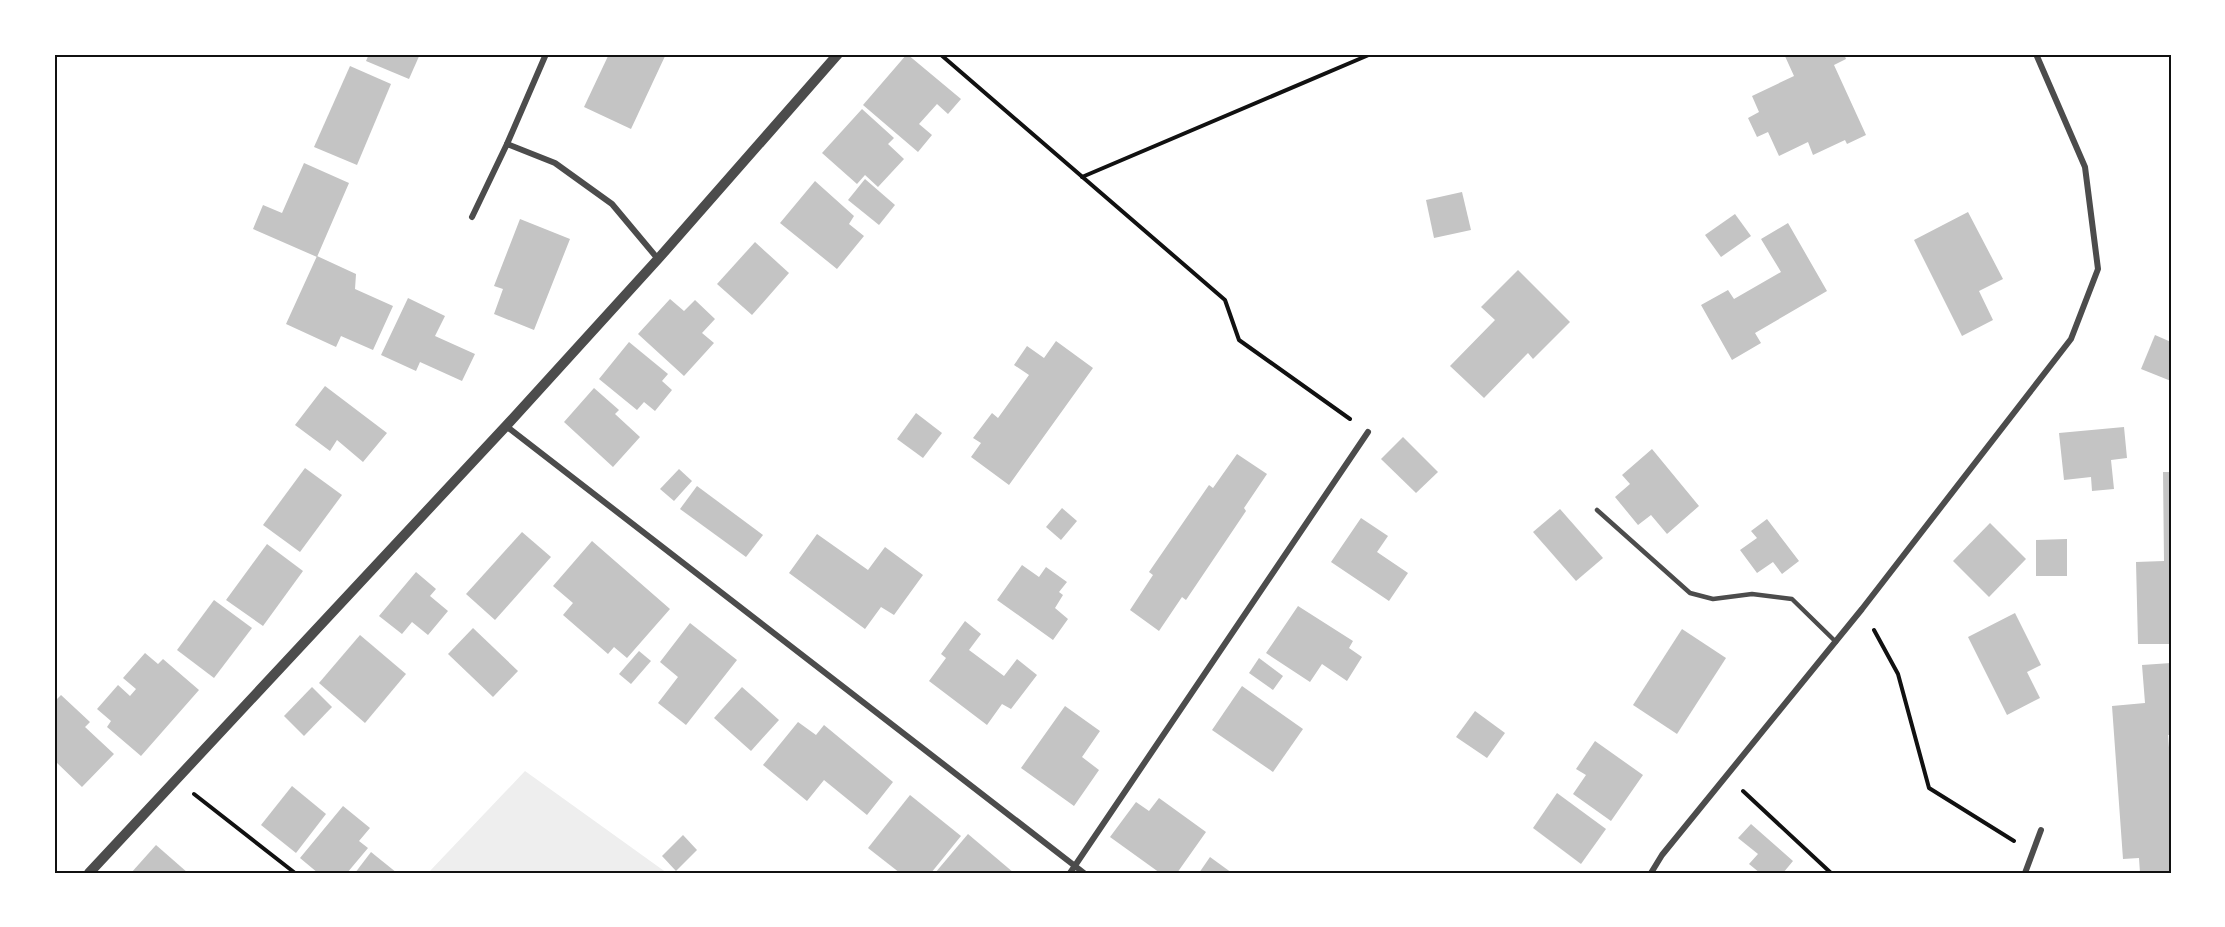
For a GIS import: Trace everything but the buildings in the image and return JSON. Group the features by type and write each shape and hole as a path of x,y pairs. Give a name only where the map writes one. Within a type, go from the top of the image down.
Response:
{"street":[{"path":"472,217 546,54"},
{"path":"89,873 506,426 658,259 838,54"},
{"path":"1651,873 1662,855 1862,609 2071,339 2098,269 2085,167 2036,54"},
{"path":"507,144 555,163 612,204 658,259"},
{"path":"506,426 1084,873"},
{"path":"1070,873 1368,432"},
{"path":"2025,873 2041,830"}],"lane":[{"path":"1597,510 1690,593 1713,599 1752,594 1792,599 1836,642"}],"path":[{"path":"940,54 1225,300 1239,340 1368,432"},
{"path":"1082,177 1371,54"},
{"path":"1862,609 1898,674 1929,788 2032,853"},
{"path":"1727,776 1831,873"},
{"path":"176,780 295,873"}],"shaded area":[{"path":"525,771 667,873 428,873"}]}
